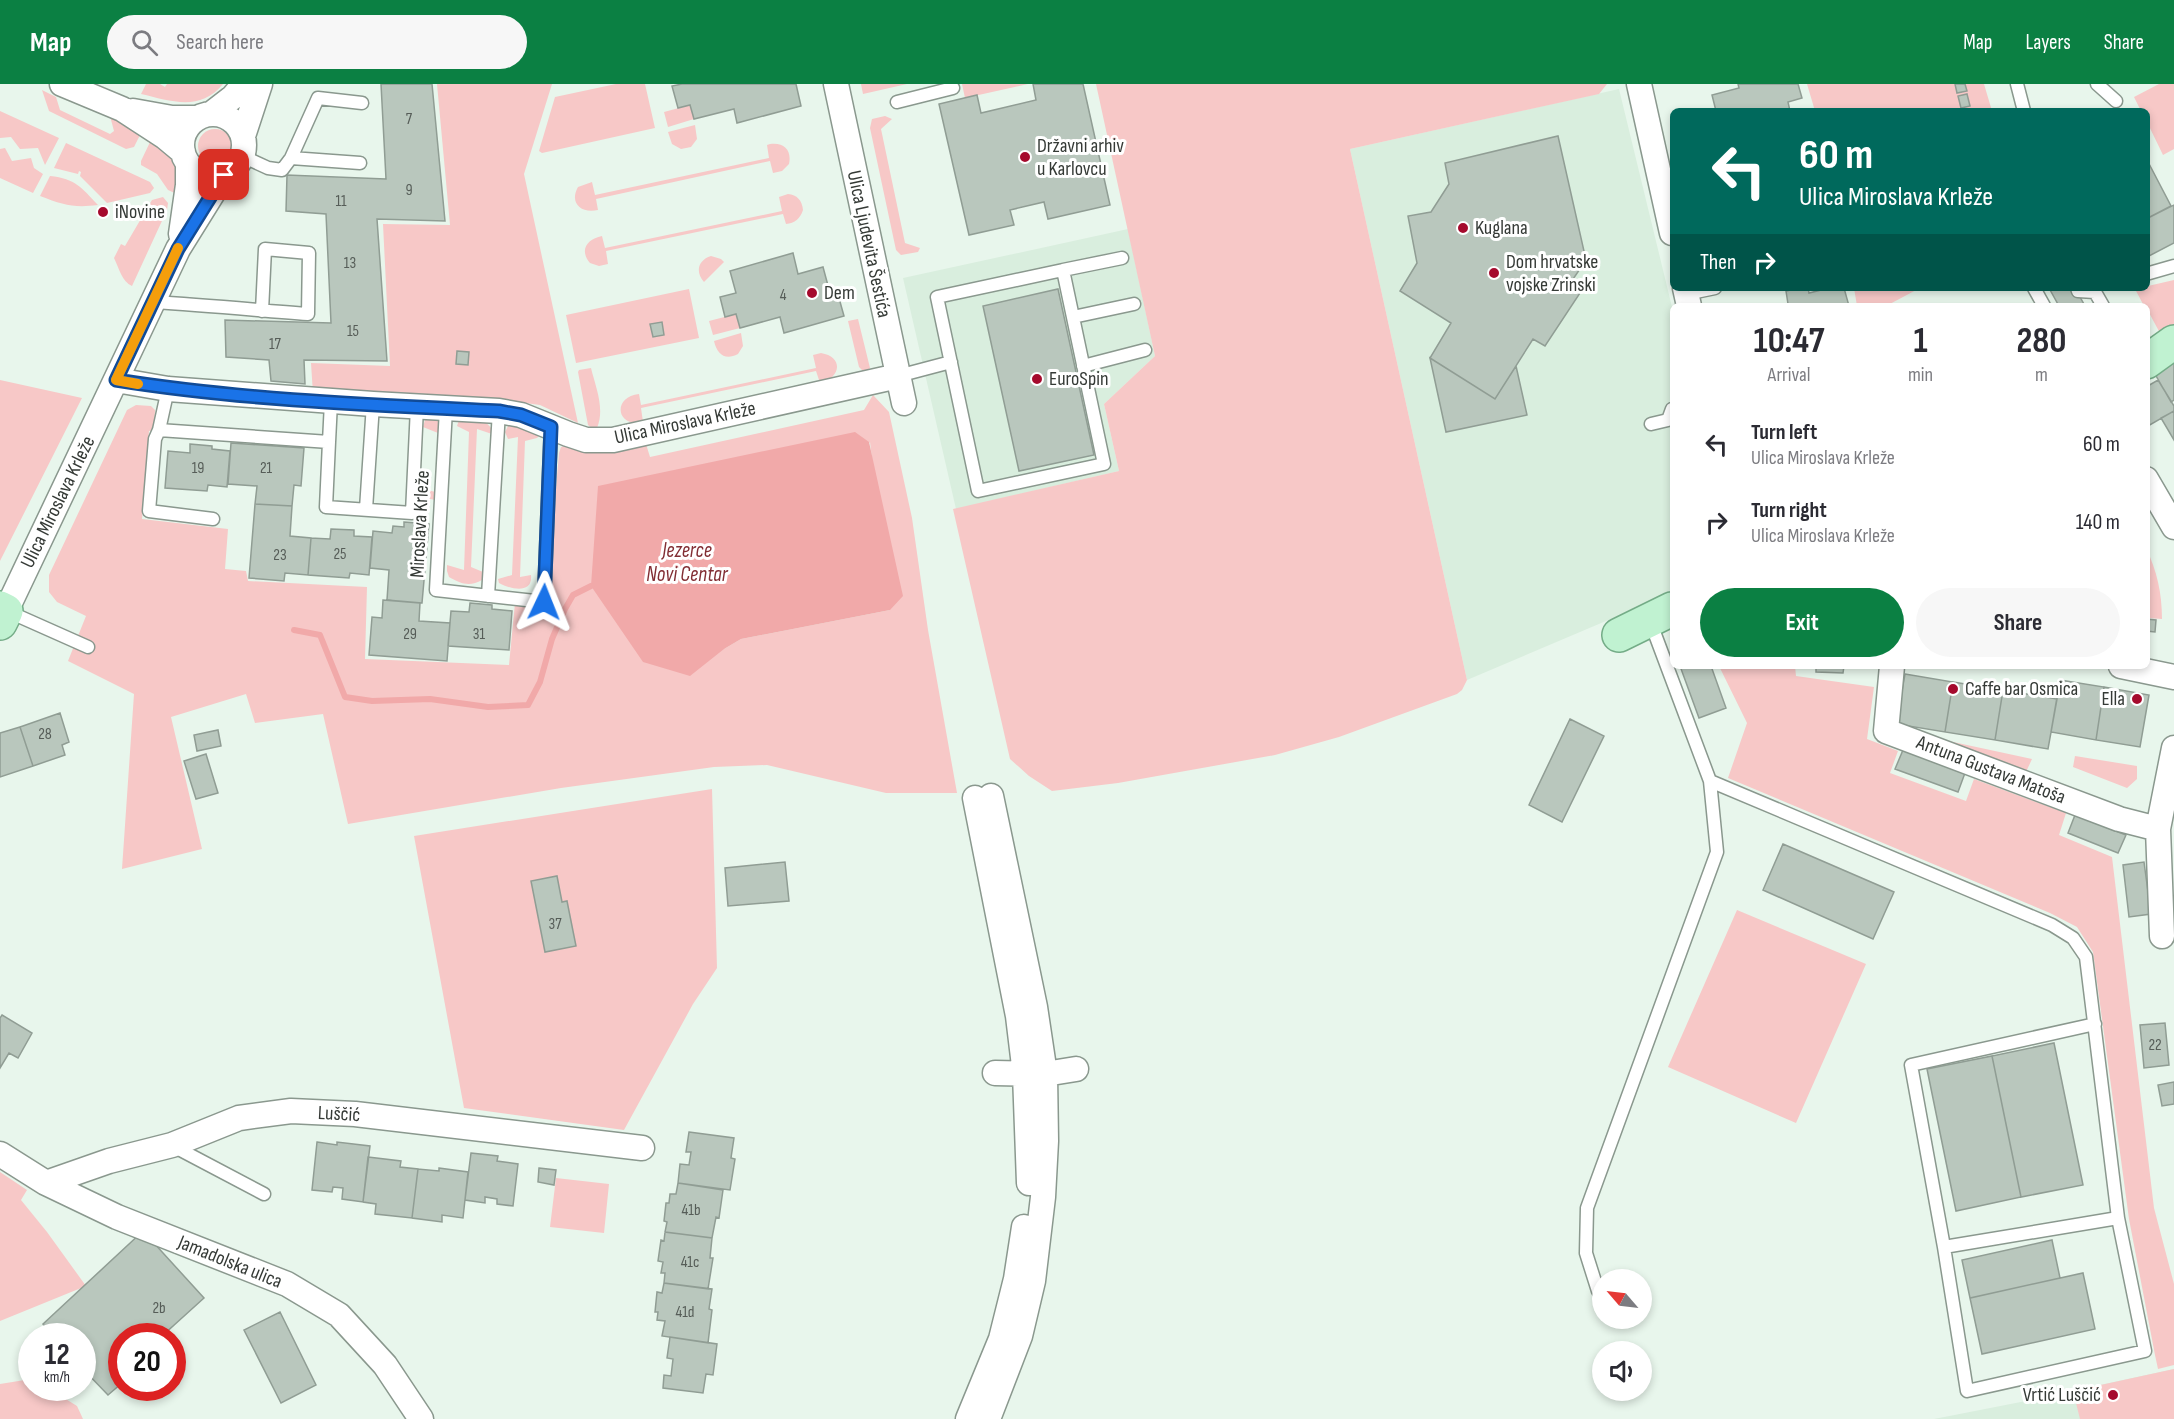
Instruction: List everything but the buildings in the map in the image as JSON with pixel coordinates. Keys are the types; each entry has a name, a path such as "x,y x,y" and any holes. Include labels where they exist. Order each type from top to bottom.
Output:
{"main road":[{"path":"2150,359 2174,342"},
{"path":"1619,635 1661,615"}],"street":[{"path":"62,84 122,109 165,137 204,175 214,176 224,175 238,164 260,84"},
{"path":"185,158 184,133 190,124 233,97 244,84"},
{"name":"Ulica Ljudevita Šestića","path":"836,84 904,403"},
{"path":"1639,84 1670,224"},
{"path":"122,109 172,118 221,115 231,119 238,126 243,146"},
{"name":"Ulica Miroslava Krleže","path":"178,249 188,193 185,158"},
{"name":"Ulica Miroslava Krleže","path":"2,614 178,249 224,175"},
{"name":"Ulica Miroslava Krleže","path":"116,380 168,389 331,402 499,411 521,415 586,440 614,440 898,376"},
{"path":"2150,486 2174,527"},
{"name":"Antuna Gustava Matoša","path":"1892,669 1886,731 2119,819 2158,829"},
{"path":"2135,669 2174,677"},
{"path":"2162,936 2158,829 2174,748"},
{"path":"983,797 1018,1016 1035,1074 1046,1141 1043,1197 1033,1281 1020,1336 988,1419"},
{"path":"995,1073 1035,1074 1076,1069"},
{"path":"968,1419 1001,1340 1016,1279 1029,1197 1029,1143 1035,1074"},
{"name":"Luščić","path":"46,1183 108,1161 172,1145 239,1118 291,1111 355,1114 642,1148"},
{"name":"Jamadolska ulica","path":"0,1154 46,1183 117,1217 287,1284 339,1315 385,1365 421,1419"}],"lane":[{"path":"2017,84 2023,108"},
{"path":"2097,84 2116,101"},
{"path":"897,102 953,88"},
{"path":"243,146 275,170 282,170 291,158 318,98 362,103"},
{"path":"291,158 360,163"},
{"path":"153,302 262,311 308,314 309,253 265,249 262,311"},
{"path":"1063,270 1104,464 978,491 937,297 1063,270 1122,258"},
{"path":"2150,273 2174,266"},
{"path":"1687,296 1704,291"},
{"path":"2078,291 2095,292 2101,303"},
{"path":"1073,317 1134,304"},
{"path":"1083,366 1145,350"},
{"path":"898,376 951,362"},
{"path":"168,389 155,439 148,511 213,519"},
{"name":"Miroslava Krleže","path":"331,402 326,507 412,513 417,407"},
{"path":"366,510 373,404"},
{"name":"Miroslava Krleže","path":"446,409 436,590 544,602 551,427"},
{"path":"488,596 499,411"},
{"path":"1651,424 1668,420 1670,414"},
{"path":"159,430 330,442"},
{"path":"2,614 88,647"},
{"path":"1661,615 1670,645"},
{"path":"1592,1272 1586,1253 1587,1208 1717,852 1710,781 1677,669"},
{"path":"1710,781 2052,925 2073,939 2086,957 2095,1024 2118,1218 2145,1351 1967,1391 1911,1065 2095,1024"},
{"path":"172,1145 264,1194"},
{"path":"1944,1247 2118,1218"}],"shaded area":[{"path":"146,84 160,84 165,87 167,84 223,84 205,98 185,102 141,94"},
{"path":"437,84 552,84 524,174 578,423 540,405 511,401 313,394 311,363 390,366 383,224 450,225"},
{"path":"616,84 645,84 655,128 542,153 539,151 555,97"},
{"path":"861,84 907,84 863,94"},
{"path":"962,84 1028,84 965,98"},
{"path":"1096,84 1607,84 1599,94 1350,149 1467,680 1457,694 1339,737 1275,755 1118,783 1052,791 1029,776 1010,759 953,509 1119,471 1104,404 1155,356"},
{"path":"1807,84 1984,84 1991,108 1814,108"},
{"path":"2159,84 2174,84 2174,149 2163,155 2150,128 2150,108 2140,108 2134,97"},
{"path":"1619,89 1671,303 1670,594 1467,680 1350,149"},
{"path":"42,90 56,97 60,110 110,134 114,131 110,116 141,133 134,147 126,149 49,111"},
{"path":"690,105 694,119 668,127 664,112"},
{"path":"0,111 59,138 45,165 38,148 20,149 11,137 0,138"},
{"path":"885,116 892,119 881,129 905,243 920,248 918,252 901,255 896,250 870,128 872,119"},
{"path":"695,125 697,139 691,147 681,149 672,144 668,132"},
{"path":"215,129 227,134 232,146 227,158 215,163 203,158 198,146 203,134"},
{"path":"151,140 176,162 179,174 179,195 168,190 157,174 141,165"},
{"path":"66,143 150,182 154,188 150,193 107,203 80,176 81,172 79,171 78,174 54,168"},
{"path":"779,144 788,151 789,164 782,171 773,173 770,161 596,199 598,210 582,209 576,202 578,187 592,182 595,195 769,158 767,145"},
{"path":"5,148 12,161 31,158 34,168 43,174 33,193 0,178 0,149"},
{"path":"50,176 66,179 77,185 98,205 69,205 40,196"},
{"path":"788,194 802,203 803,210 799,218 792,223 786,224 783,214 606,251 608,264 599,266 590,263 585,254 586,246 597,237 602,236 605,248 782,211 779,197"},
{"path":"163,197 168,203 167,210 132,286 123,278 114,258 121,244 125,246 152,200"},
{"path":"1128,229 1155,356 1104,404 1119,471 956,509 903,278"},
{"path":"711,256 724,262 704,282 699,274 699,267 703,260"},
{"path":"2174,280 2174,326 2161,335 2150,315 2150,303 2142,303 2136,291 2150,291 2150,286"},
{"path":"689,289 699,338 576,363 566,315"},
{"path":"1854,291 1914,291 1892,303 1856,303"},
{"path":"736,314 740,328 713,335 709,321"},
{"path":"858,319 870,368 864,372 859,367 848,321"},
{"path":"741,333 743,346 738,354 729,357 719,353 714,341"},
{"path":"821,353 834,359 837,368 832,377 820,383 816,371 641,408 643,422 627,421 621,411 624,400 639,394 641,405 816,368 813,355"},
{"path":"591,368 600,406 597,428 593,429 588,425 578,372"},
{"path":"0,380 82,398 0,561"},
{"path":"873,395 889,412 912,518 928,630 957,793 886,793 767,765 714,767 561,788 348,824 323,714 255,723 246,694 171,717 202,849 122,869 134,694 68,661 86,616 57,602 49,592 49,575 127,410 136,405 151,406 155,410 154,430 149,431 142,519 228,529 225,569 246,571 248,581 367,587 365,659 509,665 515,603 529,603 529,610 546,610 561,447 567,445 597,452 646,444 650,457 864,410","holes":["870,442 890,610 741,639 724,649"]},
{"path":"428,418 441,423 435,500 423,495 425,489 435,492 438,433 423,427"},
{"path":"459,420 481,421 492,429 492,434 477,429 471,567 483,572 482,580 469,584 449,577 447,571 447,565 464,570 469,432 457,426"},
{"path":"514,424 541,434 537,438 525,441 520,577 531,575 531,581 528,586 520,589 499,583 498,579 512,575 518,437 508,439 505,432 508,426"},
{"path":"2150,558 2158,582 2162,619 2150,618"},
{"path":"1720,669 1795,669 1796,676 1874,687 1867,739 1898,751 1890,773 1966,801 1974,779 2066,813 2059,835 2112,857 2154,1208 2174,1284 2174,1365 2158,1369 2129,1219 2093,952 2077,927 2050,913 1728,778 1747,723"},
{"path":"1916,734 2032,759 2026,772"},
{"path":"2075,756 2137,766 2137,779 2127,788 2073,767"},
{"path":"712,789 717,968 693,1004 624,1130 464,1108 414,836"},
{"path":"1737,910 1866,964 1796,1123 1668,1067"},
{"path":"0,1172 27,1190 21,1200 86,1286 0,1321"},
{"path":"556,1178 609,1184 604,1233 550,1227"},
{"name":"Vrtić Luščić","path":"2174,1369 2174,1419 1934,1419 2031,1400"},
{"name":"Vrtić Luščić","path":"2174,1369 2174,1419 2080,1419 2073,1391"},
{"path":"18,1381 18,1401 69,1401 77,1406 83,1419 0,1419 0,1384"}],"water":[{"name":"Jezerce Novi Centar","path":"855,432 869,442 903,596 890,610 741,639 724,649 690,676 643,662 591,586 598,486"}],"waterway":[{"path":"294,630 320,635 345,697 372,701 430,699 488,707 528,705 540,682 552,639 565,609 573,595 591,586"}],"slow traffic":[{"path":"138,384 116,380 178,248"}],"place":[{"name":"Državni arhiv u Karlovcu","path":"1025,157"},
{"name":"iNovine","path":"103,212"},
{"name":"Kuglana","path":"1463,228"},
{"name":"Dom hrvatske vojske Zrinski","path":"1494,273"},
{"name":"Dem","path":"812,293"},
{"name":"EuroSpin","path":"1037,379"},
{"name":"Caffe bar Osmica","path":"1953,689"},
{"name":"Ella","path":"2137,699"},
{"name":"Vrtić Luščić","path":"2113,1395"}],"route":[{"path":"224,175 213,189 178,249 116,380 168,389 331,402 499,411 521,415 551,427 544,602"}]}
